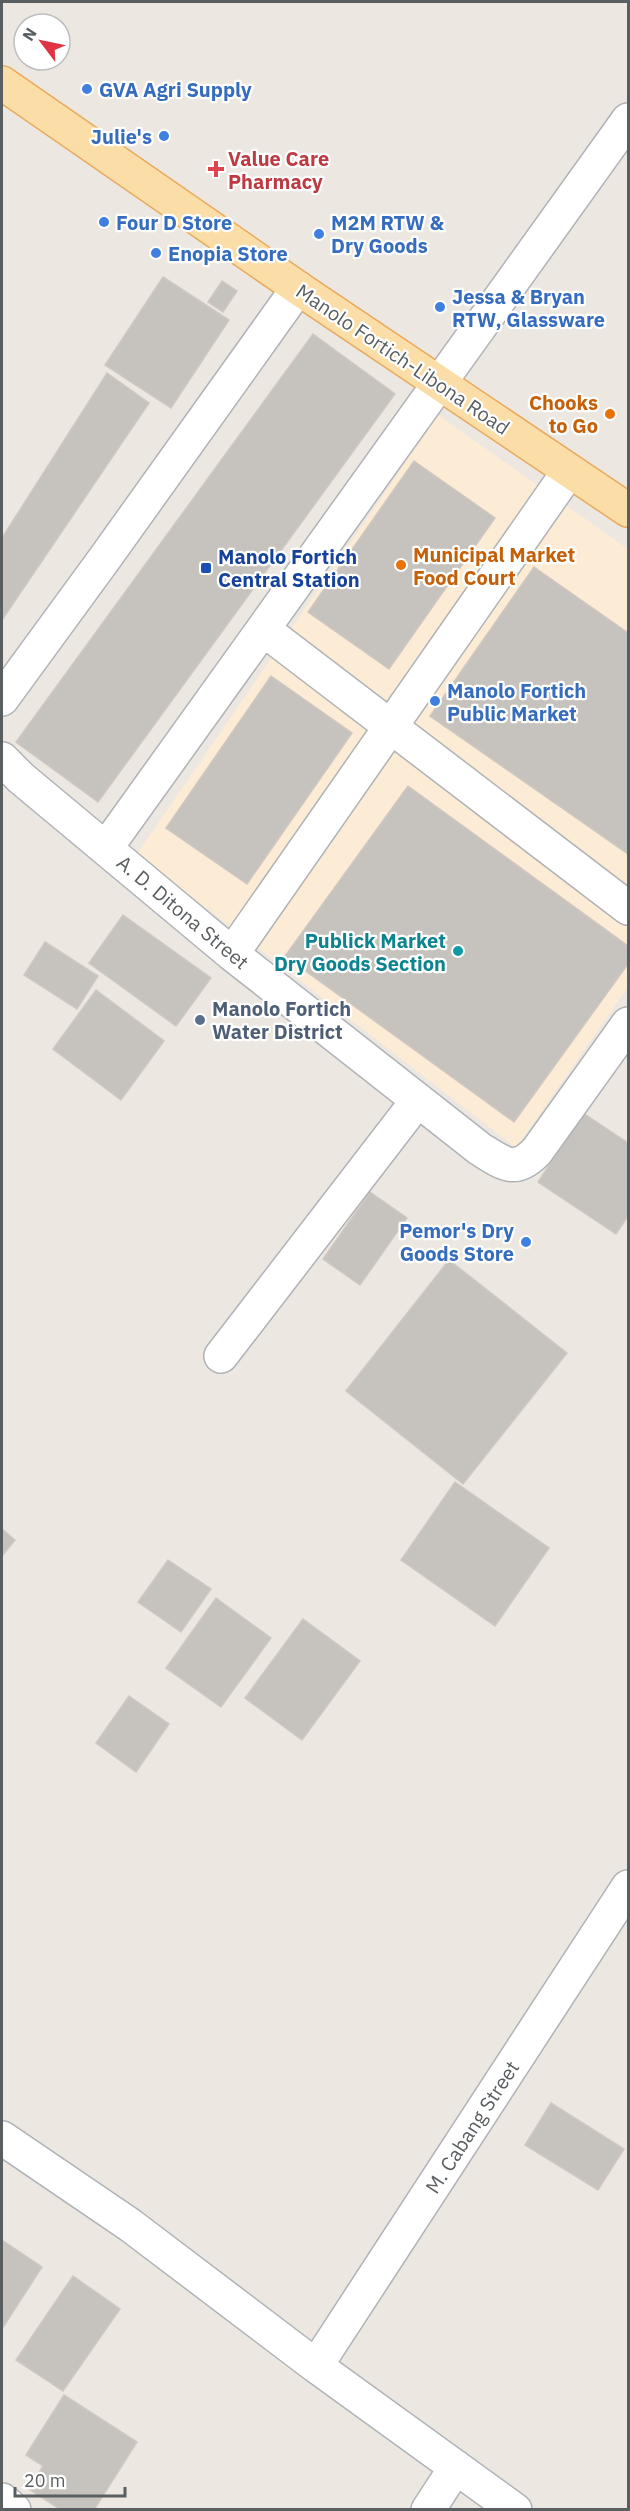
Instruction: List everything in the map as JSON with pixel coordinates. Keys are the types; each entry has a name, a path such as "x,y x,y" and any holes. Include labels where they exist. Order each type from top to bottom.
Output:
{"main road":[{"name":"Manolo Fortich-Libona Road","path":"2,83 298,288 628,510"}],"street":[{"path":"106,848 628,120"},
{"path":"2,699 298,288"},
{"path":"232,954 569,471"},
{"path":"263,629 628,908"},
{"name":"A. D. Ditona Street","path":"2,759 21,778 232,954 480,1149 500,1162 513,1165 525,1163 537,1151 628,1024"},
{"path":"221,1356 418,1100"},
{"name":"M. Cabang Street","path":"316,2366 628,1887"},
{"path":"2,2138 130,2225 316,2366 515,2510"},
{"path":"428,2510 456,2467"},
{"path":"2,2500 14,2510"}],"shaded area":[{"name":"Manolo Fortich Public Market","path":"438,415 628,549 628,987 516,1148 137,854"}],"building":[{"path":"163,277 229,320 171,408 105,365"},
{"path":"222,281 237,291 223,312 208,302"},
{"name":"Manolo Fortich Central Station","path":"313,334 395,394 98,802 16,742"},
{"path":"107,373 149,403 2,620 2,538"},
{"name":"Municipal Market Food Court","path":"414,461 495,518 389,669 308,612"},
{"path":"534,567 628,633 628,854 430,716"},
{"path":"271,676 352,733 247,884 166,828"},
{"name":"Publick Market Dry Goods Section","path":"408,786 628,946 628,964 514,1122 285,956"},
{"path":"123,915 211,978 176,1026 89,963"},
{"path":"45,942 98,976 77,1009 24,975"},
{"path":"96,990 164,1041 121,1100 53,1049"},
{"path":"583,1113 628,1143 628,1216 616,1234 538,1182"},
{"path":"370,1192 407,1218 360,1285 323,1259"},
{"path":"449,1260 567,1353 463,1484 346,1391"},
{"path":"455,1482 549,1548 495,1626 401,1560"},
{"path":"2,1529 15,1540 2,1556"},
{"path":"168,1560 211,1589 181,1632 138,1602"},
{"path":"216,1598 271,1638 221,1707 166,1668"},
{"path":"303,1619 360,1661 302,1740 245,1698"},
{"path":"129,1696 169,1724 136,1772 96,1743"},
{"path":"551,2103 624,2149 598,2190 525,2145"},
{"path":"2,2240 42,2267 2,2329"},
{"path":"73,2276 120,2309 63,2391 16,2360"},
{"path":"64,2395 137,2442 94,2510 61,2510 29,2489 43,2466 26,2455"}],"place":[{"name":"GVA Agri Supply","path":"87,89"},
{"name":"Julie's","path":"164,136"},
{"name":"Value Care Pharmacy","path":"216,169"},
{"name":"Four D Store","path":"104,222"},
{"name":"M2M RTW & Dry Goods","path":"319,234"},
{"name":"Enopia Store","path":"156,253"},
{"name":"Jessa & Bryan RTW, Glassware","path":"440,307"},
{"name":"Chooks to Go","path":"610,414"},
{"name":"Municipal Market Food Court","path":"401,565"},
{"name":"Manolo Fortich Central Station","path":"206,568"},
{"name":"Manolo Fortich Public Market","path":"435,701"},
{"name":"Publick Market Dry Goods Section","path":"458,951"},
{"name":"Manolo Fortich Water District","path":"200,1020"},
{"name":"Pemor's Dry Goods Store","path":"526,1242"}]}
